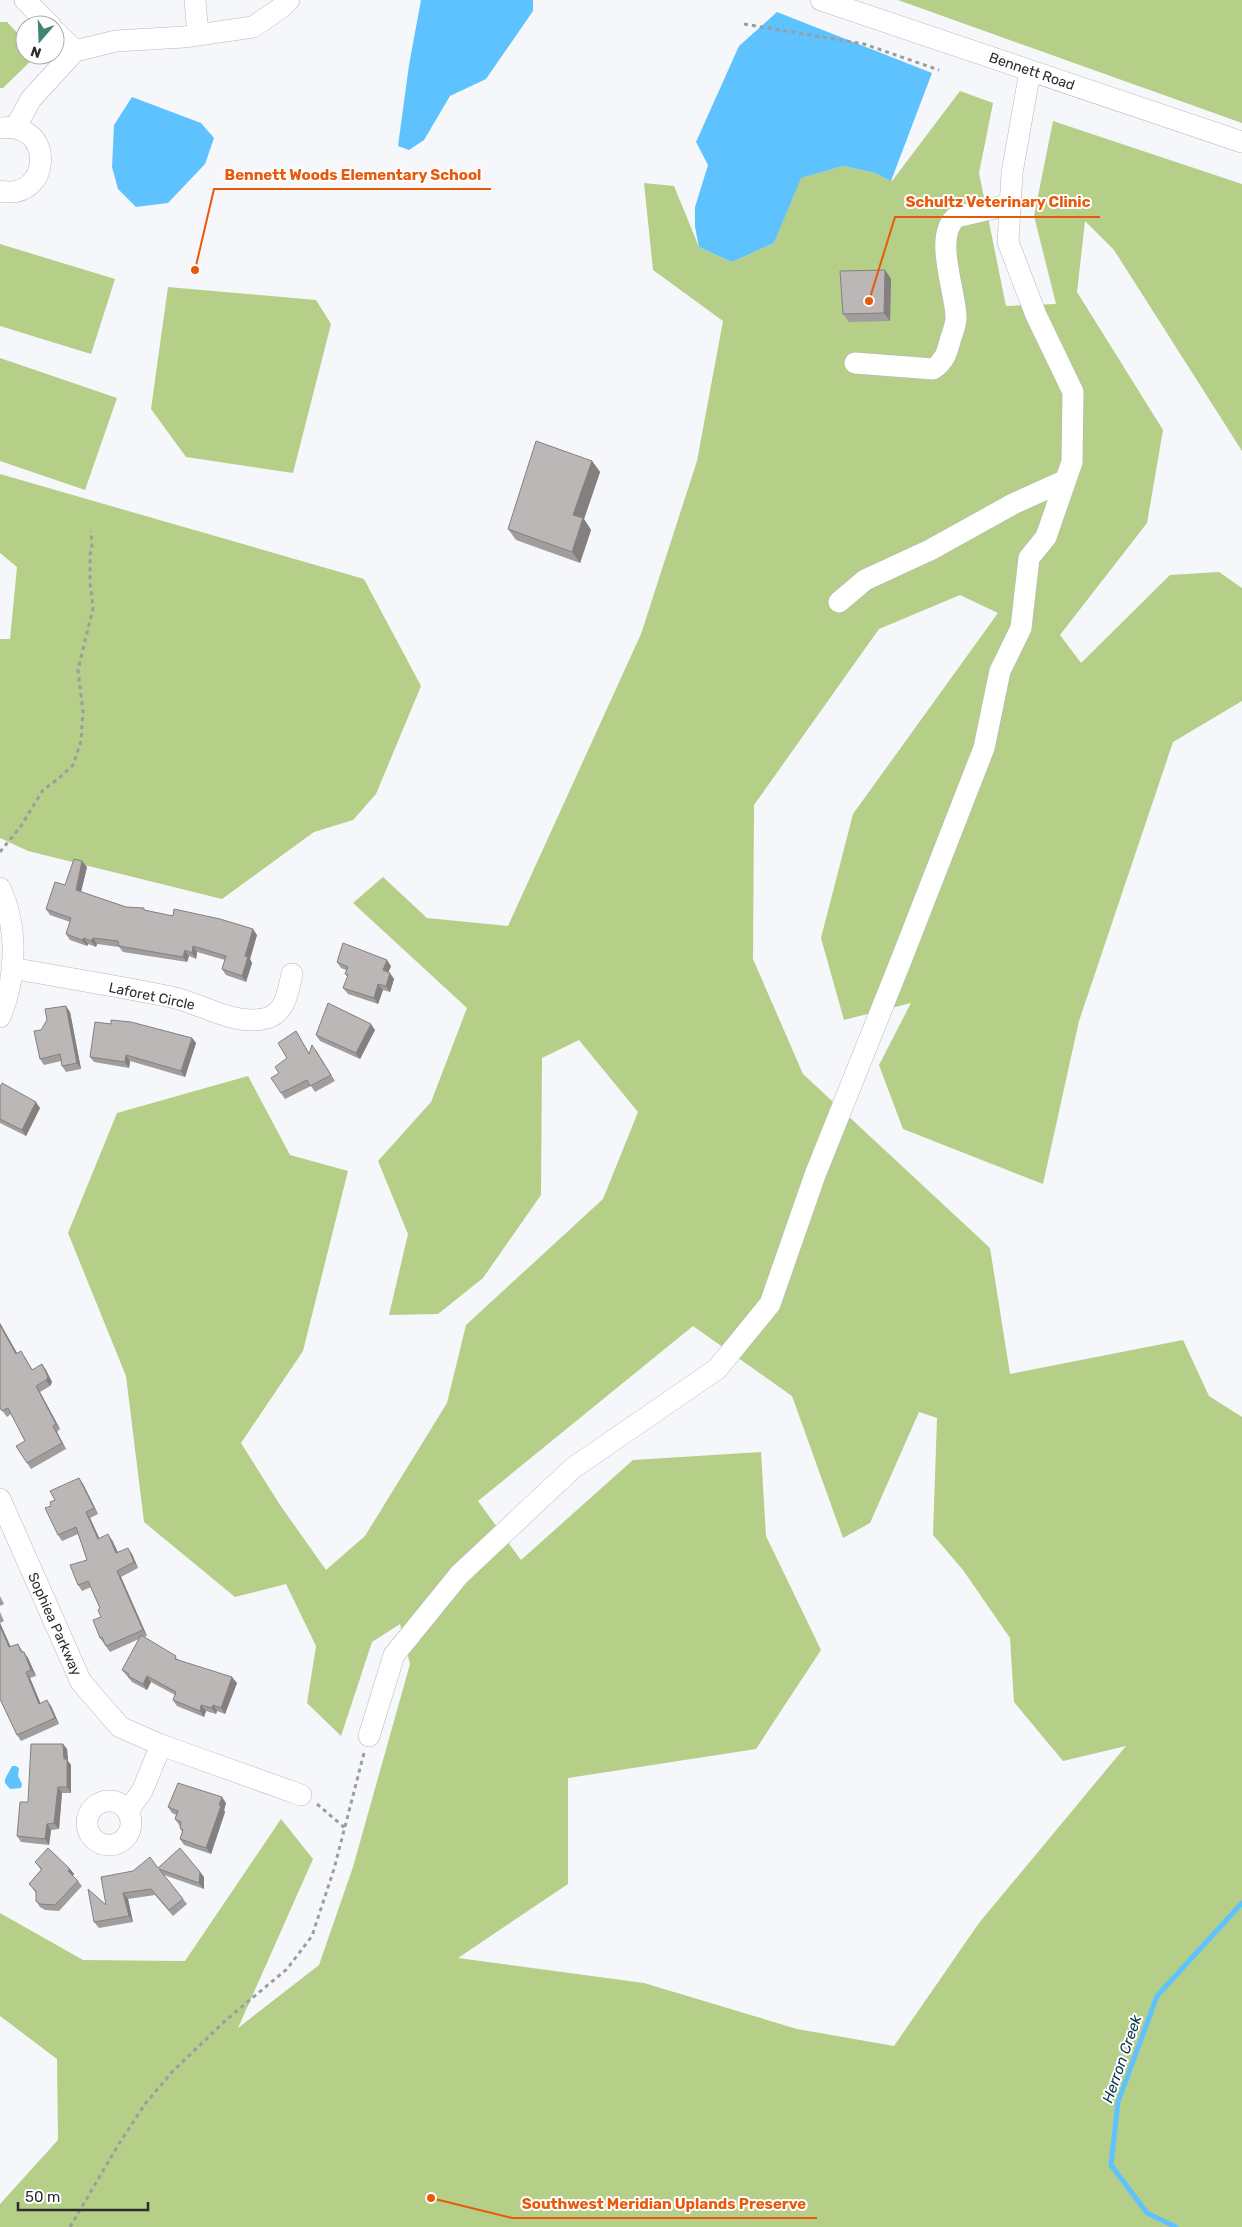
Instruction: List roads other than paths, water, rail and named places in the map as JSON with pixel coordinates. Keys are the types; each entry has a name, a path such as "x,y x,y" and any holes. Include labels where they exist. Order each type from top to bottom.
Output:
{"street":[{"path":"25,0 40,15"},
{"path":"195,0 198,35"},
{"path":"0,191 10,193 28,186 37,175 41,166 39,148 34,138 26,132 8,128 31,98 74,50 116,42 198,35 253,27 282,8 289,0"},
{"name":"Bennett Road","path":"821,0 1242,142"},
{"path":"65,41 74,50"},
{"path":"369,1736 394,1655 459,1575 573,1468 717,1369 770,1304 815,1175 984,748 1000,671 1021,628 1029,558 1046,537 1072,462 1073,392 1036,315 1008,242 1012,204 1012,173 1030,71"},
{"path":"855,363 933,369 941,364 946,354 956,320 955,301 946,251 947,231 950,222 956,217 1012,204"},
{"path":"839,602 865,580 930,550 1013,504 1066,480"},
{"path":"0,888 13,928 12,968 5,1006 0,1017"},
{"name":"Laforet Circle","path":"12,968 170,997 226,1015 252,1020 268,1018 279,1011 286,1000 292,974"},
{"name":"Sophiea Parkway","path":"0,1499 80,1682 120,1727 301,1795"},
{"path":"128,1811 142,1791 161,1744"}],"water":[{"path":"421,0 533,0 533,11 486,79 450,96 424,140 409,150 398,146 409,65"},
{"path":"777,12 932,73 891,181 875,173 843,166 801,178 774,243 732,262 699,247 695,227 695,207 708,165 696,142 739,46"},
{"path":"132,97 201,123 214,138 205,164 168,203 136,207 118,189 112,167 114,125"},
{"path":"12,1766 19,1768 18,1776 22,1784 21,1788 10,1789 5,1783 5,1779"}],"waterway":[{"name":"Herron Creek","path":"1176,2227 1147,2213 1111,2165 1118,2102 1157,1996 1242,1903"}],"place":[{"name":"Bennett Woods Elementary School","path":"195,270"},
{"name":"Schultz Veterinary Clinic","path":"869,301"},
{"name":"Southwest Meridian Uplands Preserve","path":"431,2198"}]}
